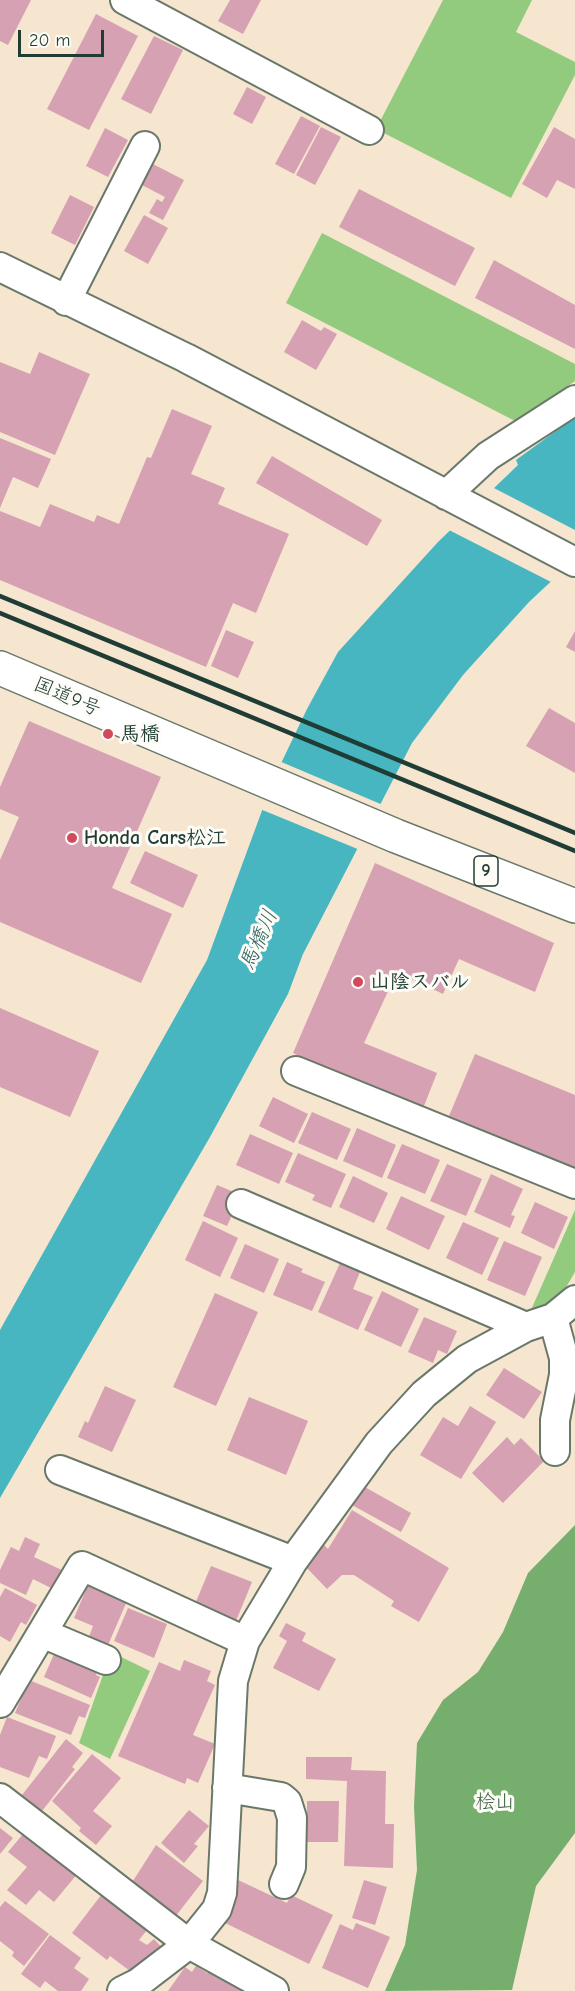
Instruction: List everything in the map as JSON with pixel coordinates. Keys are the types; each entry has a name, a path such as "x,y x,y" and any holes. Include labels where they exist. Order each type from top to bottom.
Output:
{"highway":[{"name":"国道9号","path":"0,669 396,836 575,906"}],"street":[{"path":"125,0 369,130"},
{"path":"66,302 146,146"},
{"path":"0,267 66,302 186,358 575,562"},
{"path":"455,499 488,456 575,400"},
{"path":"296,1071 575,1184"},
{"path":"241,1204 526,1327"},
{"path":"132,1988 189,1944 213,1917 222,1893 233,1681 245,1641 292,1561 378,1443 424,1394 467,1359 564,1309 564,1375 555,1420 555,1451"},
{"path":"60,1470 292,1561"},
{"path":"0,1703 82,1566 245,1641"},
{"path":"42,1633 106,1660"},
{"path":"227,1788 281,1797 287,1802 292,1818 291,1867 284,1884"},
{"path":"0,1798 189,1944 274,1991"}],"green space":[{"path":"443,0 532,0 516,32 575,62 575,75 511,198 376,129"},
{"path":"322,233 575,364 575,381 517,422 286,303"},
{"path":"575,1210 575,1272 558,1301 539,1311 531,1310"},
{"name":"桧山","path":"575,1525 575,1833 536,1886 512,1990 385,1991 405,1945 417,1870 414,1806 417,1743 443,1700 478,1672 503,1632 528,1573"},
{"path":"111,1652 150,1671 110,1759 79,1743"}],"water":[{"name":"馬橋川","path":"575,417 575,559 529,602 463,675 412,743 303,954 288,994 210,1137 0,1498 0,1330 207,960 274,778 307,709 338,652 438,542 518,465 516,460"}],"pier":[{"path":"492,487 575,530 575,563 553,583 447,529"},
{"path":"279,761 383,805 360,850 260,809"}],"building":[{"path":"0,0 31,0 8,45 0,41"},
{"path":"230,0 261,0 243,34 218,21"},
{"path":"96,14 138,36 89,130 47,109"},
{"path":"154,36 183,50 151,114 121,99"},
{"path":"247,87 266,97 252,124 233,114"},
{"path":"301,116 320,126 294,174 275,164"},
{"path":"321,127 341,137 315,185 296,175"},
{"path":"554,127 575,139 575,189 557,180 547,198 522,184"},
{"path":"105,128 128,140 108,177 86,166"},
{"path":"149,162 184,180 163,220 149,213 157,199 162,202 165,197 138,183"},
{"path":"359,189 475,248 455,286 339,227"},
{"path":"70,195 94,207 75,245 51,233"},
{"path":"144,215 168,228 148,264 124,251"},
{"path":"494,260 575,305 575,349 475,298"},
{"path":"302,320 321,331 324,327 337,334 316,370 284,352"},
{"path":"39,352 90,374 55,455 0,432 0,362 30,374"},
{"path":"172,409 212,426 191,474 225,488 218,504 289,534 256,613 233,603 206,667 0,580 0,511 40,527 50,504 94,522 97,515 119,524 147,457 151,458"},
{"path":"0,438 51,459 38,488 13,477 0,508"},
{"path":"272,456 382,520 367,546 256,483"},
{"path":"226,630 254,642 238,678 211,666"},
{"path":"575,631 575,652 566,647"},
{"path":"549,708 575,723 575,773 526,746"},
{"name":"Honda Cars松江","path":"29,721 161,777 112,888 172,914 141,983 0,922 0,860 19,817 0,809 0,787"},
{"path":"145,851 198,875 183,908 130,883"},
{"name":"山陰スバル","path":"375,863 554,943 535,992 459,959 443,994 397,972 364,1043 437,1073 422,1111 293,1053"},
{"path":"0,1008 99,1051 70,1117 0,1087"},
{"path":"475,1054 575,1095 575,1169 449,1116"},
{"path":"273,1097 308,1114 294,1143 259,1126"},
{"path":"312,1112 351,1129 337,1160 298,1143"},
{"path":"357,1128 396,1145 382,1178 343,1161"},
{"path":"250,1134 293,1153 279,1184 236,1165"},
{"path":"402,1144 440,1160 425,1194 387,1178"},
{"path":"298,1153 346,1174 331,1208 312,1200 315,1195 285,1182"},
{"path":"447,1164 482,1179 466,1216 430,1201"},
{"path":"491,1174 523,1189 511,1215 515,1216 510,1228 474,1212"},
{"path":"353,1176 388,1193 374,1223 339,1207"},
{"path":"217,1185 241,1195 227,1226 203,1216"},
{"path":"401,1196 445,1216 429,1250 386,1229"},
{"path":"535,1202 568,1217 554,1249 521,1233"},
{"path":"203,1221 238,1238 220,1277 185,1260"},
{"path":"463,1222 499,1238 482,1275 446,1258"},
{"path":"504,1241 542,1257 525,1296 487,1280"},
{"path":"245,1244 279,1259 264,1293 230,1278"},
{"path":"287,1262 303,1269 301,1272 325,1282 312,1311 273,1295"},
{"path":"340,1263 360,1272 353,1289 373,1297 358,1330 318,1312"},
{"path":"382,1291 419,1309 401,1347 364,1330"},
{"path":"215,1293 258,1312 216,1406 173,1387"},
{"path":"424,1317 457,1331 447,1354 438,1350 433,1363 408,1352"},
{"path":"504,1368 542,1392 524,1419 486,1395"},
{"path":"105,1386 136,1400 112,1452 78,1437 85,1421 88,1423"},
{"path":"249,1397 308,1421 286,1475 227,1450"},
{"path":"470,1406 496,1422 461,1479 420,1455 443,1417 458,1426"},
{"path":"507,1437 514,1445 521,1438 544,1461 503,1503 472,1473"},
{"path":"363,1486 411,1513 401,1532 352,1505"},
{"path":"352,1510 449,1568 419,1622 391,1606 394,1601 354,1575 342,1575 327,1589 305,1566 324,1545 328,1549"},
{"path":"25,1537 40,1544 34,1557 66,1572 57,1591 33,1579 26,1595 0,1583 0,1570 11,1547 19,1551"},
{"path":"211,1566 252,1582 236,1621 195,1604"},
{"path":"88,1585 127,1601 108,1645 89,1637 93,1626 74,1618"},
{"path":"5,1588 37,1605 26,1625 21,1622 10,1642 0,1636 0,1597"},
{"path":"128,1608 167,1624 154,1658 114,1641"},
{"path":"286,1623 306,1633 302,1641 336,1659 319,1691 273,1668 287,1641 279,1636"},
{"path":"58,1645 101,1663 96,1675 100,1677 91,1698 44,1677"},
{"path":"184,1660 211,1671 207,1681 215,1685 193,1735 215,1744 198,1783 187,1778 185,1784 118,1756 159,1662 180,1671"},
{"path":"29,1680 90,1705 85,1718 79,1716 71,1735 15,1713"},
{"path":"7,1717 56,1736 47,1759 39,1756 29,1778 0,1767 0,1735"},
{"path":"66,1739 83,1753 72,1767 75,1769 42,1811 22,1795"},
{"path":"92,1754 121,1778 93,1811 112,1826 96,1845 79,1831 81,1828 52,1801"},
{"path":"306,1757 352,1757 351,1770 386,1771 385,1824 394,1824 393,1868 344,1866 347,1781 306,1779"},
{"path":"307,1801 339,1801 338,1842 307,1842"},
{"path":"189,1810 209,1826 194,1844 198,1846 184,1863 161,1843"},
{"path":"0,1828 13,1838 0,1854"},
{"path":"23,1834 41,1848 44,1845 78,1873 54,1902 39,1890 26,1905 7,1890 27,1867 8,1852"},
{"path":"156,1845 203,1881 175,1917 131,1884"},
{"path":"238,1880 287,1903 291,1895 333,1915 309,1964 219,1920"},
{"path":"364,1880 387,1887 375,1925 352,1918"},
{"path":"102,1894 147,1930 139,1940 147,1945 154,1939 165,1951 140,1975 132,1968 130,1971 110,1956 107,1960 72,1933"},
{"path":"5,1901 49,1934 24,1966 12,1956 14,1952 0,1941 0,1907"},
{"path":"356,1923 390,1937 368,1988 322,1968 340,1924 353,1930"},
{"path":"50,1935 81,1958 74,1968 89,1979 81,1991 58,1991 45,1981 40,1988 21,1974"},
{"path":"196,1966 207,1973 210,1969 241,1991 168,1991 185,1967 192,1972"}],"railway":[{"path":"0,596 575,833"},
{"path":"0,613 575,851"}],"place":[{"name":"馬橋","path":"108,734"},
{"name":"Honda Cars松江","path":"72,838"},
{"name":"山陰スバル","path":"358,982"}]}
